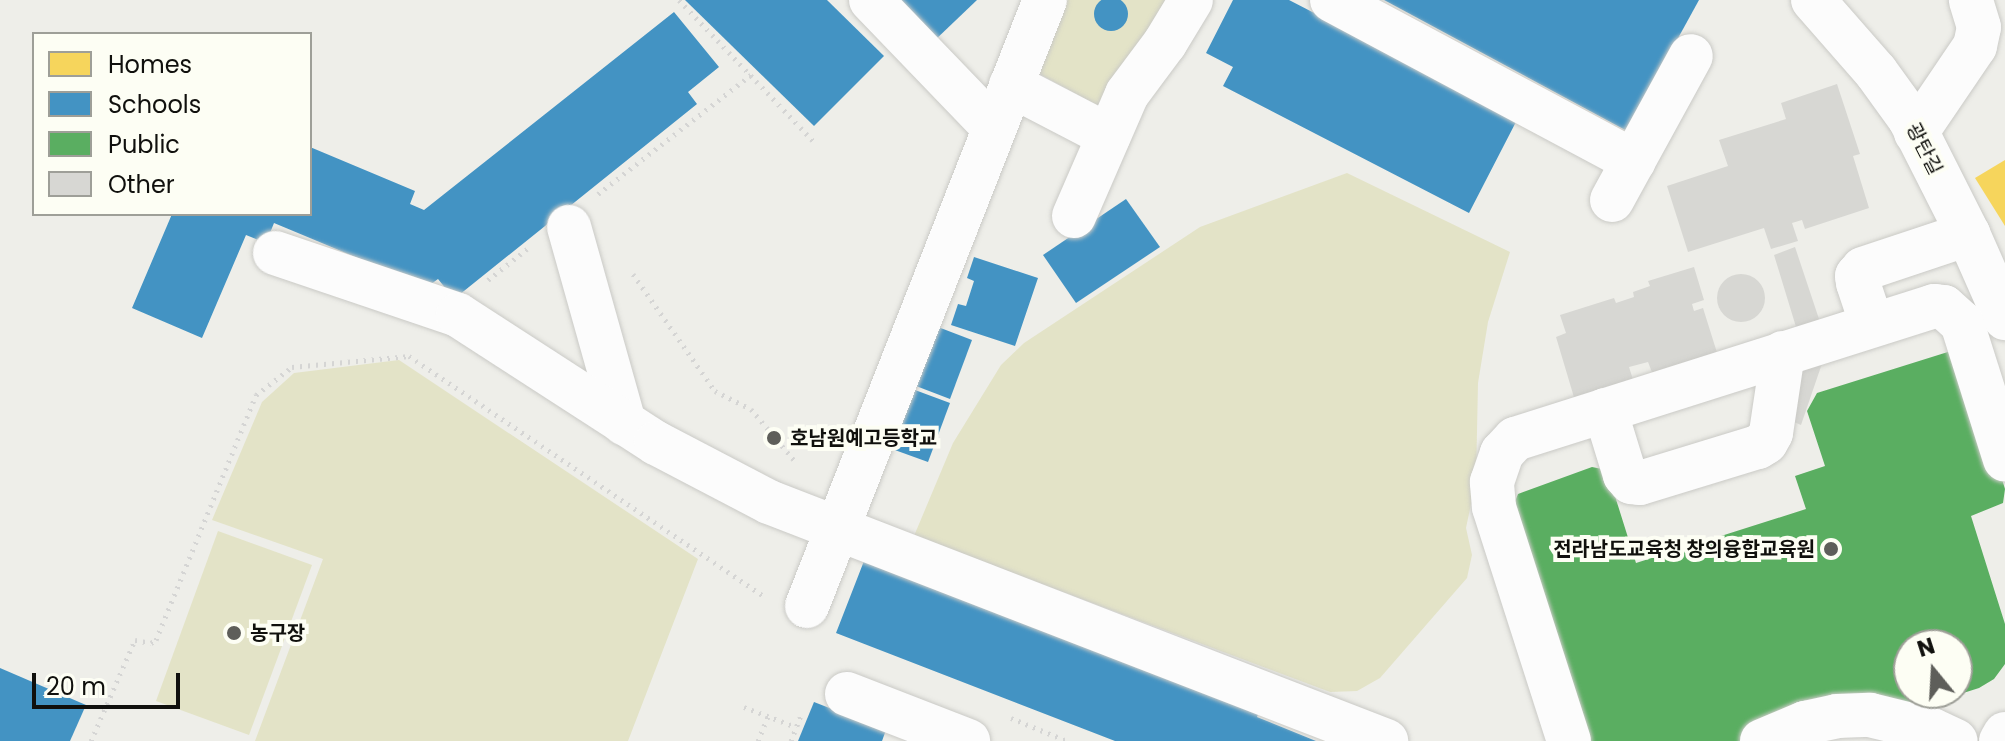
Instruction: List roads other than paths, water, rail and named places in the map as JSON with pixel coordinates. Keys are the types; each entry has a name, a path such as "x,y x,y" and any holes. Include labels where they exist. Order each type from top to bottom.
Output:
{"street":[{"path":"871,0 994,128"},
{"path":"788,603 839,522 1045,0"},
{"path":"1074,216 1132,84 1165,43 1191,0"},
{"path":"1332,0 1634,161"},
{"name":"광탄길","path":"1813,0 1876,72 1916,133 1968,234 2005,318"},
{"path":"1916,133 1985,24"},
{"path":"1612,200 1691,56"},
{"path":"1011,85 1109,136"},
{"path":"567,222 624,423"},
{"path":"1872,325 1858,283 1857,276 1863,269 1968,234"},
{"path":"275,253 458,315 624,423 769,502 839,522 1386,741"},
{"path":"1569,741 1494,507 1492,482 1502,453 1515,439 1922,309 1944,307 1962,323 2005,459"},
{"path":"1605,410 1625,475 1631,482 1640,483 1758,447 1766,442 1771,433 1783,353"},
{"path":"827,698 964,732"},
{"path":"1762,741 1805,723 1837,716 1870,715 1932,730 1956,741"},
{"path":"2001,741 2005,734"}],"place":[{"name":"호남원예고등학교","path":"774,438"},
{"name":"전라남도교육청 창의융합교육원","path":"1831,549"},
{"name":"농구장","path":"234,633"}]}
